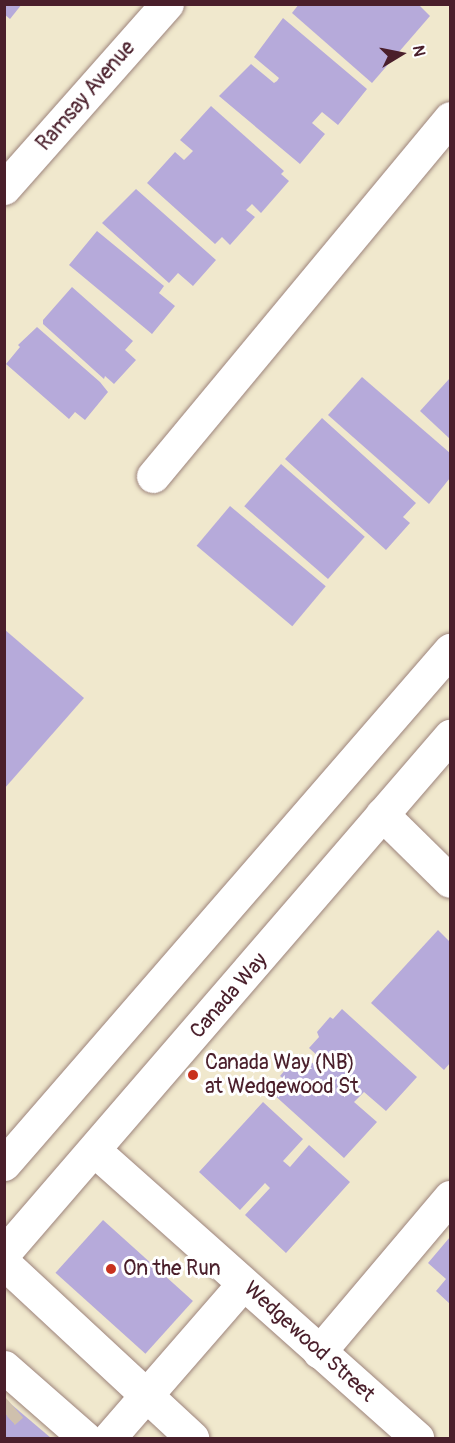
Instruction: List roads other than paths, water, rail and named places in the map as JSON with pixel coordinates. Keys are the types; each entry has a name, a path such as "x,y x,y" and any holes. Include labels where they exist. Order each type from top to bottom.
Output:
{"main road":[{"name":"Ramsay Avenue","path":"4,188 166,4"},
{"path":"153,476 450,118"},
{"path":"4,1164 450,650"},
{"name":"Canada Way","path":"4,1253 302,911 450,736"},
{"path":"382,814 450,881"},
{"name":"Wedgewood Street","path":"94,1150 417,1438"},
{"path":"320,1352 450,1197"},
{"path":"4,1263 148,1394 192,1438"},
{"path":"110,1438 243,1284"},
{"path":"14,1386 85,1438"}],"tunnel":[{"path":"4,1412 12,1405"}],"place":[{"name":"Canada Way (NB) at Wedgewood St","path":"193,1075"},
{"name":"On the Run","path":"111,1269"}]}
